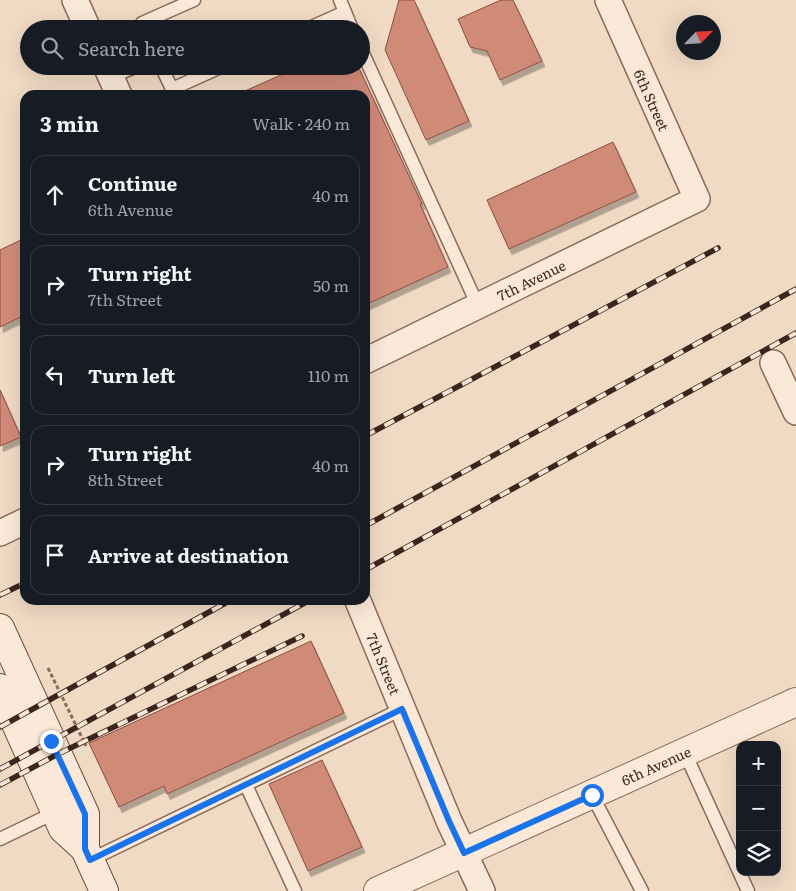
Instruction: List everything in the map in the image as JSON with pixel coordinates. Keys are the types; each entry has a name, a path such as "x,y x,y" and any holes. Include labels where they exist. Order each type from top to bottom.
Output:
{"main road":[{"path":"0,628 85,814 87,854"},
{"path":"0,688 63,829 87,854 104,891"},
{"name":"6th Avenue","path":"378,891 796,702"}],"street":[{"path":"74,0 84,20"},
{"name":"6th Street","path":"608,0 696,199"},
{"name":"7th Avenue","path":"370,359 696,199"},
{"path":"772,363 796,412"},
{"path":"0,533 20,523"},
{"name":"7th Street","path":"360,605 449,821 482,891"}],"lane":[{"path":"149,20 194,0"},
{"path":"321,20 342,6 348,20"},
{"path":"370,69 478,306"},
{"path":"165,75 172,89 203,75"},
{"path":"87,854 246,785 402,709"},
{"path":"685,753 748,891"},
{"path":"246,785 294,891"},
{"path":"592,795 642,891"},
{"path":"0,838 56,812"}],"path":[{"path":"48,668 86,746"}],"building":[{"path":"399,0 414,0 469,121 426,140 385,50"},
{"path":"501,0 513,0 542,61 500,80 487,51 470,47 458,19"},
{"path":"281,75 362,75 369,90 247,90"},
{"path":"370,92 422,204 420,204 448,267 370,303"},
{"path":"613,142 636,192 509,249 487,200"},
{"path":"20,240 20,317 0,327 0,250"},
{"path":"0,390 20,437 0,446"},
{"path":"311,641 344,713 167,794 164,786 119,807 89,743"},
{"path":"322,760 362,847 308,871 269,784"}],"railway":[{"path":"370,433 718,248"},
{"path":"370,523 796,289"},
{"path":"370,567 796,333"},
{"path":"0,595 20,585"},
{"path":"0,727 222,605"},
{"path":"0,769 301,605"},
{"path":"0,785 58,754 302,636"}],"route":[{"path":"51,741 85,814 85,849 90,860 402,709 464,853 592,795"}]}
